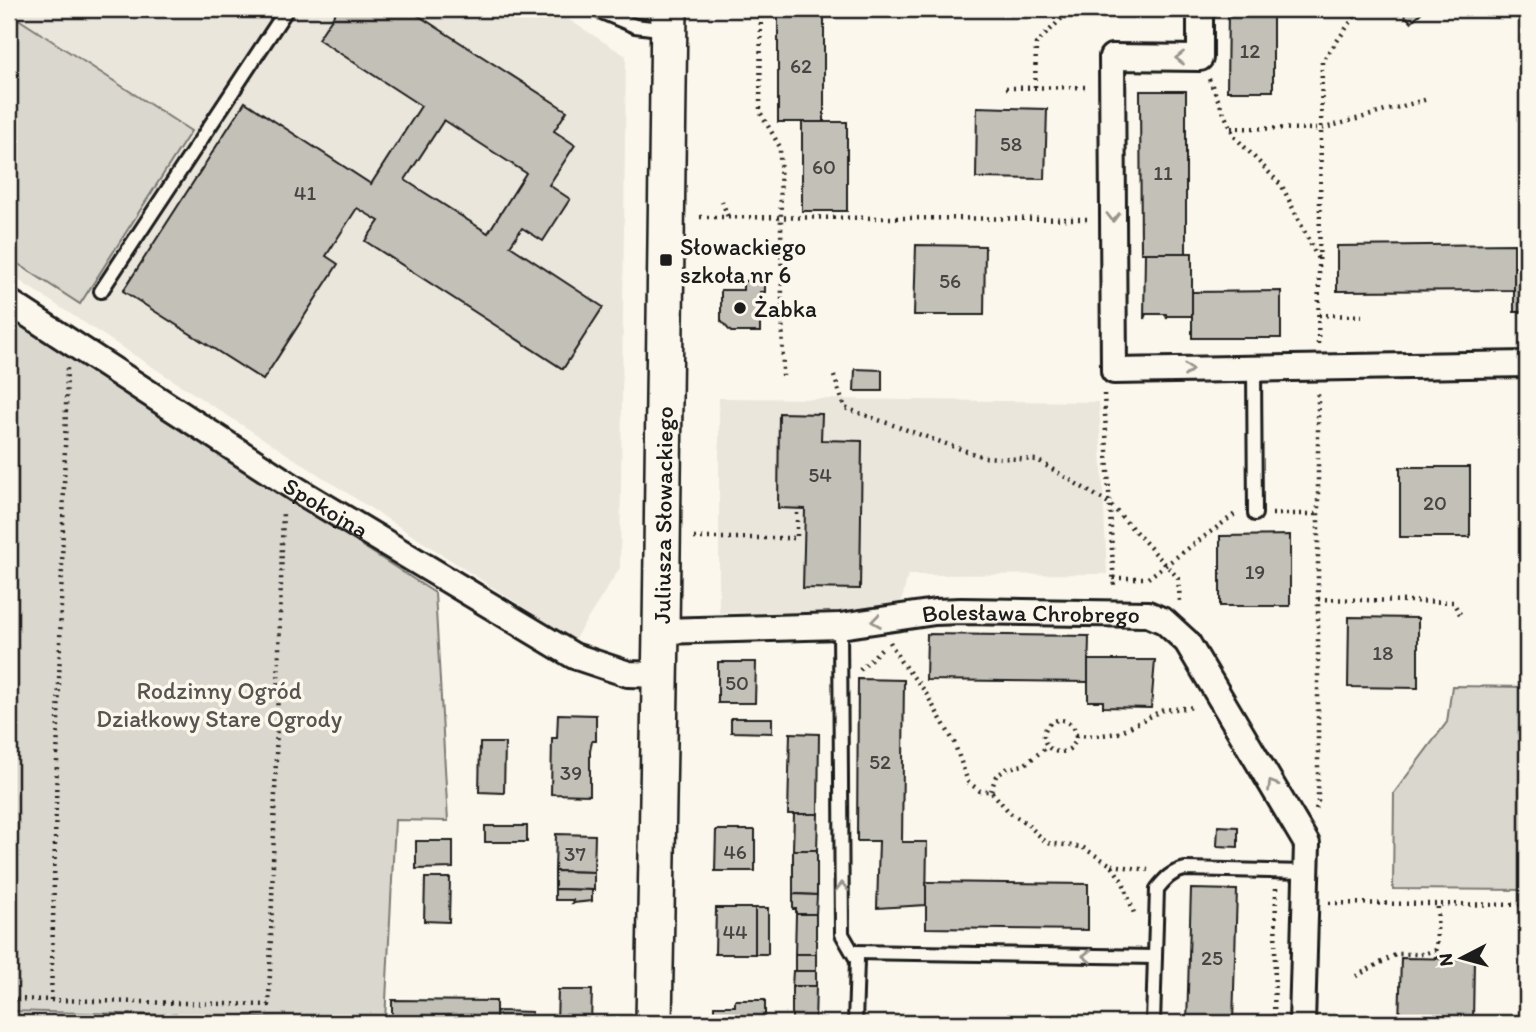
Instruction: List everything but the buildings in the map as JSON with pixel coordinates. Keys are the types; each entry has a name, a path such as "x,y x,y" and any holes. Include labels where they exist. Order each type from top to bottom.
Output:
{"street":[{"path":"1200,9 1200,58 1112,57 1114,371 1527,364"},
{"name":"Juliusza Słowackiego","path":"653,1023 661,631 668,19"},
{"name":"Spokojna","path":"9,302 296,489 574,656 628,674 660,675"},
{"name":"Bolesława Chrobrego","path":"661,631 840,626 888,632 935,612 1149,614 1164,621 1186,642 1307,844"},
{"path":"1302,1023 1307,844"}],"lane":[{"path":"101,291 287,9"},
{"path":"594,9 635,26 668,19"},
{"path":"1254,369 1255,514"},
{"path":"840,626 842,934 857,960 855,1023"},
{"path":"1153,1023 1157,890 1174,871 1306,872"},
{"path":"853,952 1155,957"}],"path":[{"path":"761,9 761,112 780,147 783,376"},
{"path":"1035,87 1036,44 1071,9"},
{"path":"1307,844 1316,807 1322,62 1360,9"},
{"path":"1200,58 1234,135 1282,186 1319,262"},
{"path":"1006,88 1112,87"},
{"path":"1231,128 1321,129 1429,99"},
{"path":"722,201 728,217"},
{"path":"700,217 1113,220"},
{"path":"1319,315 1362,316"},
{"path":"51,1000 66,369"},
{"path":"1114,371 1104,390 1115,614"},
{"path":"834,376 845,408 983,457 1037,460 1110,504 1178,578 1180,602"},
{"path":"694,538 797,538 797,509"},
{"path":"9,999 269,1004 283,510"},
{"path":"1114,578 1148,578 1234,514 1318,514"},
{"path":"1318,599 1453,602 1460,614"},
{"path":"858,672 888,632 901,662 924,690 954,742 968,782 980,791 991,791 1010,813 1026,823 1047,843 1082,847 1111,865 1123,882 1136,921"},
{"path":"1076,734 1095,736 1118,733 1163,710 1199,706"},
{"path":"1057,720 1067,722 1075,729 1076,734 1074,745 1066,752 1056,752 1047,747 1044,736 1052,722 1057,720"},
{"path":"991,791 996,776 1007,768 1024,765 1047,747"},
{"path":"1308,805 1316,807"},
{"path":"1111,865 1150,870 1157,890"},
{"path":"1274,1023 1276,871"},
{"path":"1305,903 1527,905"},
{"path":"1436,958 1438,904"},
{"path":"1356,976 1398,954 1424,954 1436,950"}],"shaded area":[{"path":"9,9 552,9 626,56 620,568 574,640 9,274"},
{"path":"719,398 1099,402 1107,574 908,575 901,603 837,612 719,613"}],"green space":[{"path":"9,13 191,131 80,304 9,258"},
{"name":"Rodzinny Ogród Działkowy Stare Ogrody","path":"9,317 435,593 448,821 395,820 385,1021 9,1011"},
{"path":"1452,686 1527,687 1527,890 1393,889 1394,793 1447,722"}],"place":[{"name":"Słowackiego szkoła nr 6","path":"666,260"},
{"name":"Żabka","path":"740,308"}]}
